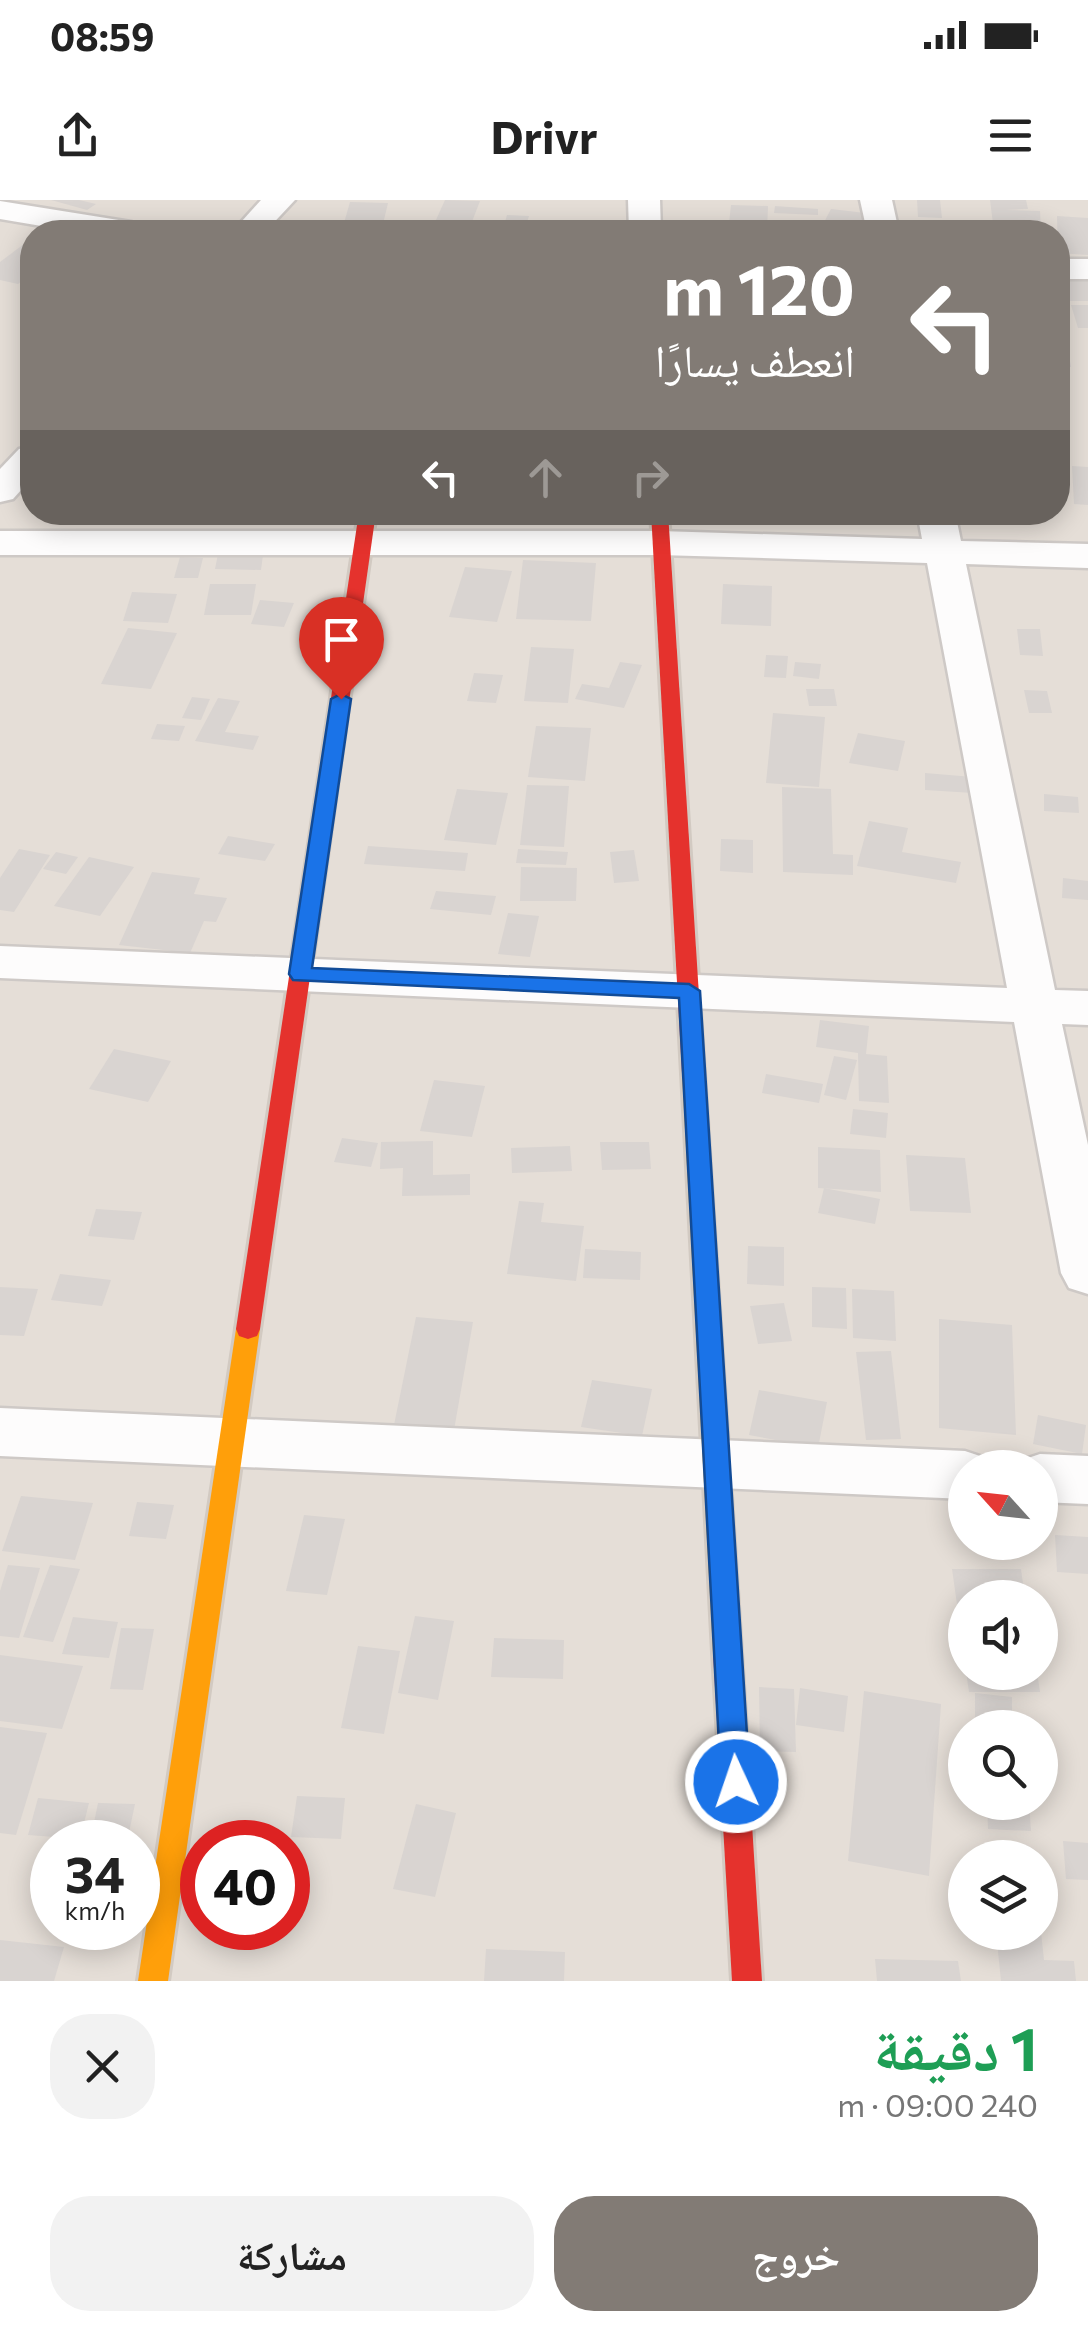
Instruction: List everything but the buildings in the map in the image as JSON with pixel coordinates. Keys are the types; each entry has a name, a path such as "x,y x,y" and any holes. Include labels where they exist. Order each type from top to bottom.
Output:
{"street":[{"path":"260,220 279,200"},
{"path":"0,210 60,220"},
{"path":"0,491 20,470"},
{"path":"152,1981 366,527"},
{"path":"0,543 366,527 660,528 940,533 1088,556"},
{"path":"660,528 747,1981"},
{"path":"940,533 1088,1274"},
{"path":"0,962 1088,1008"},
{"path":"0,1432 948,1474"},
{"path":"1058,1479 1088,1480"}],"shaded area":[{"path":"0,200 1088,200 1088,1981 0,1981"}],"traffic: slow":[{"path":"693,1073 727,1652"},
{"path":"153,1981 248,1329"}],"traffic: jam":[{"path":"248,1329 366,525"},
{"path":"660,525 693,1073"},
{"path":"727,1652 747,1981"}],"route":[{"path":"341,699 300,974 689,991 736,1782"}]}
